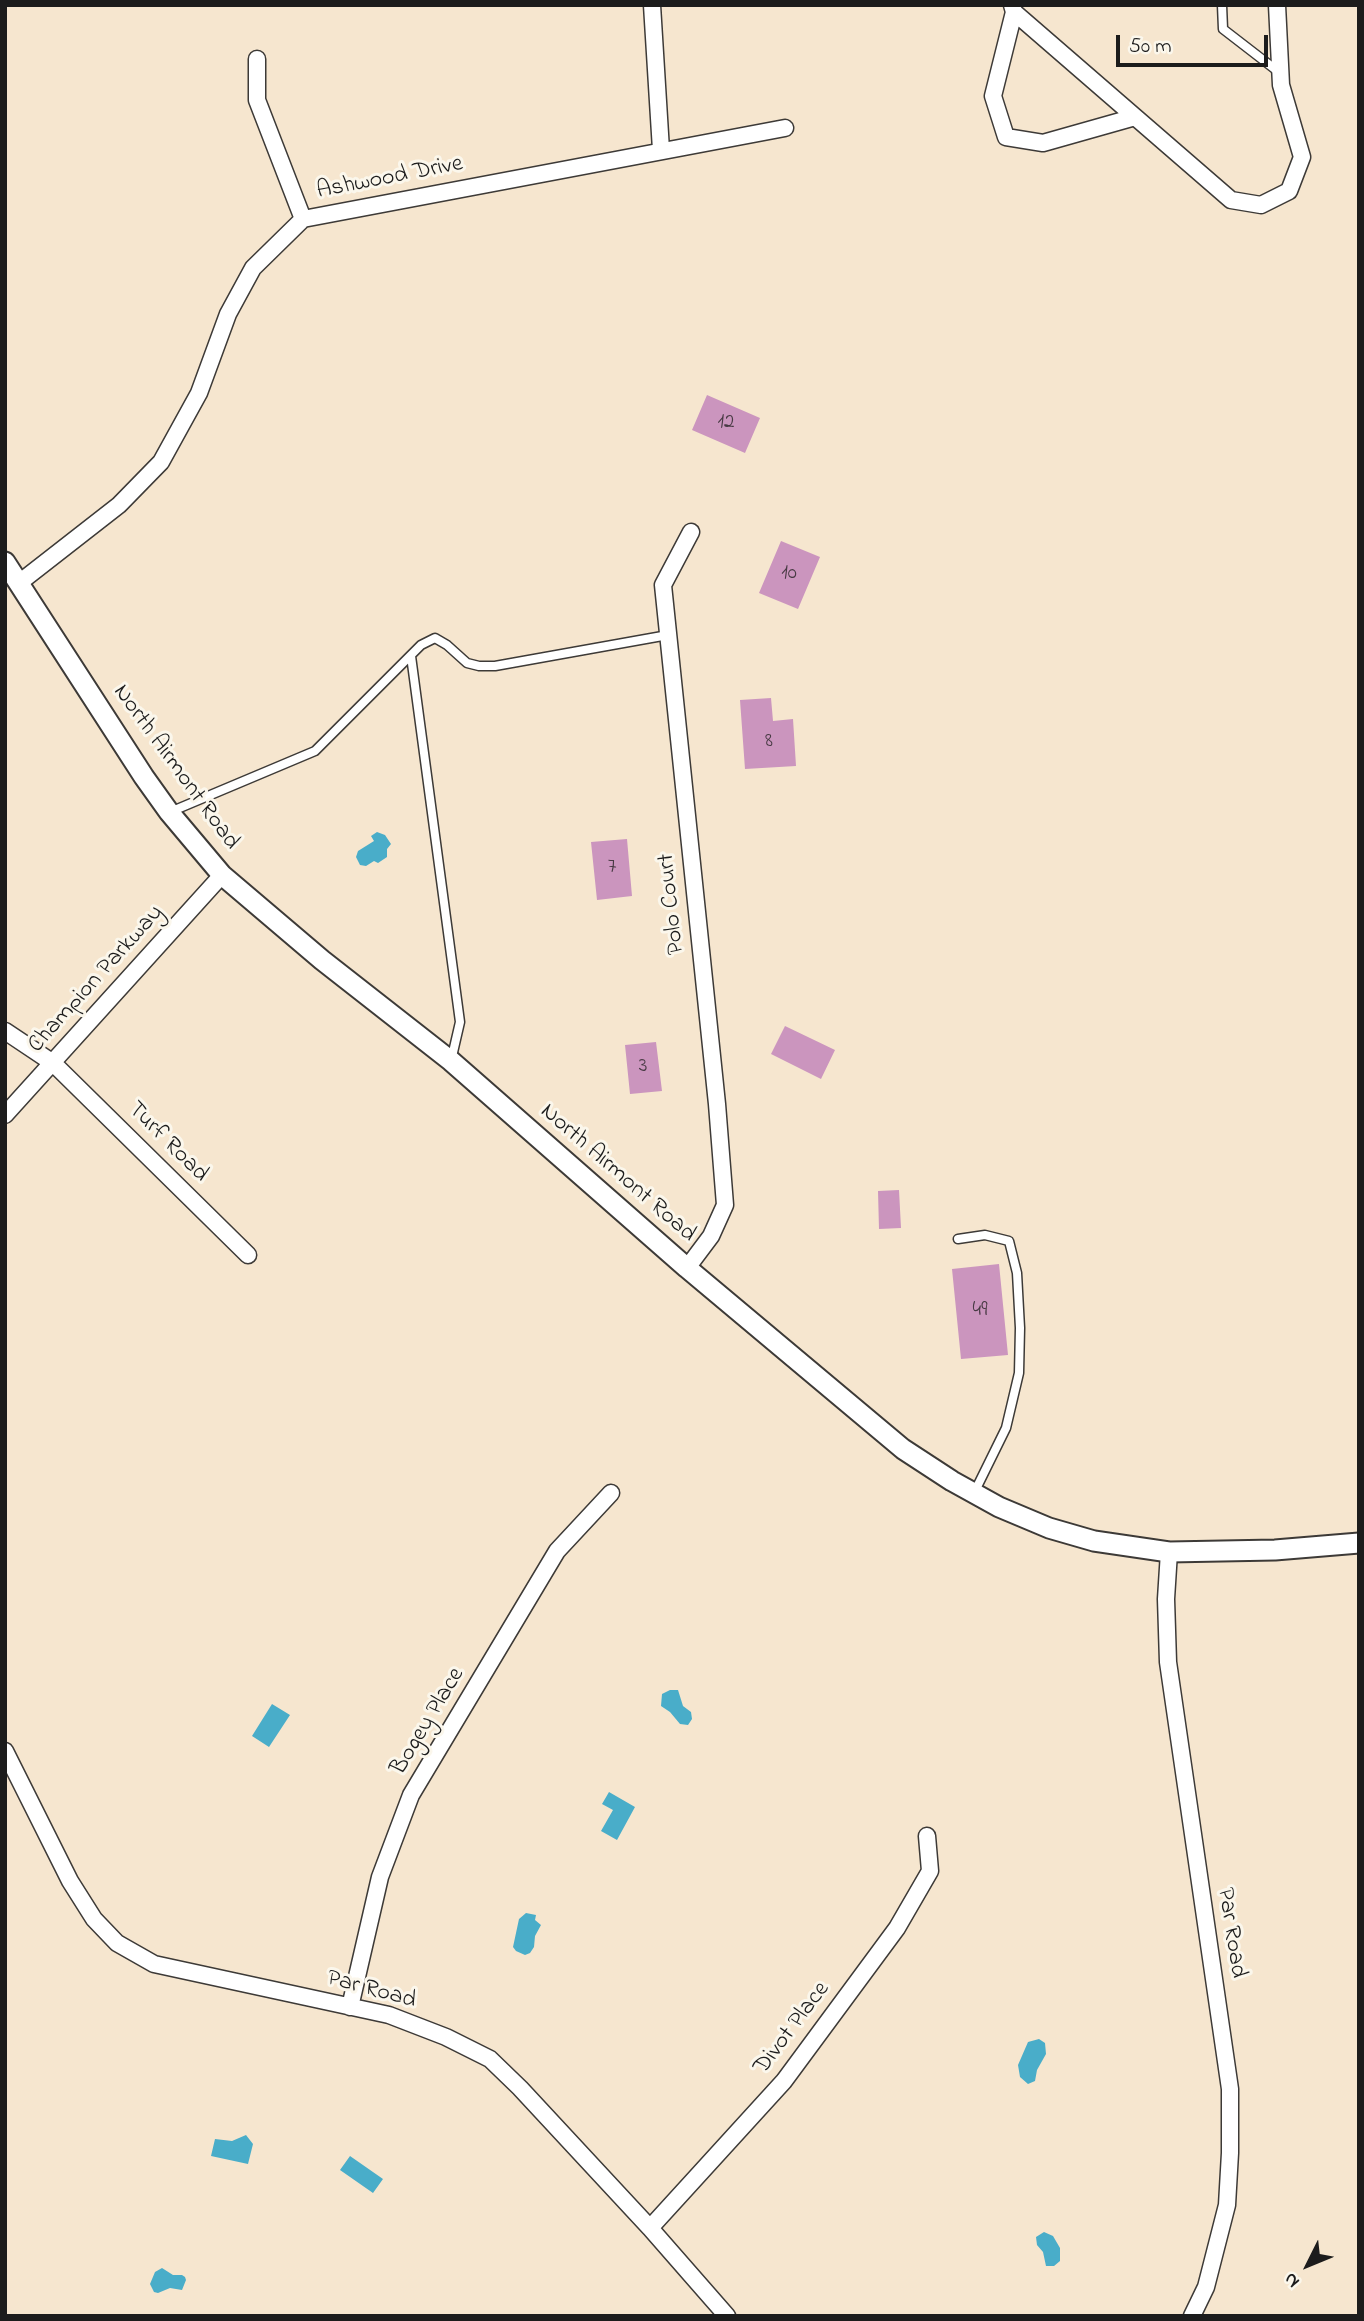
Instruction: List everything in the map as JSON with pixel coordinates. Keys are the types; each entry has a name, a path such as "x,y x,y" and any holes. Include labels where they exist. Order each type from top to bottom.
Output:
{"street":[{"path":"652,5 661,150"},
{"path":"1135,117 1043,143 1006,137 993,96 1013,9 1231,200 1261,205 1289,191 1302,157 1281,85 1277,5"},
{"path":"257,60 257,100 303,219"},
{"name":"Ashwood Drive","path":"19,583 119,505 161,462 199,393 228,314 253,268 303,219 785,128"},
{"name":"Polo Court","path":"687,1268 711,1236 724,1205 717,1104 663,585 691,532"},
{"name":"North Airmont Road","path":"5,562 144,776 169,812 222,875 293,936 451,1061 687,1268 903,1449 974,1493 1049,1528 1094,1541 1169,1552 1275,1550 1359,1543"},
{"name":"Champion Parkway","path":"5,1115 222,875"},
{"name":"Turf Road","path":"5,1031 54,1063 248,1255"},
{"name":"Bogey Place","path":"350,2007 380,1877 411,1795 557,1551 611,1493"},
{"name":"Par Road","path":"1169,1552 1166,1599 1168,1662 1230,2089 1227,2205 1206,2287 1192,2316"},
{"name":"Par Road","path":"5,1751 70,1881 94,1919 117,1943 154,1964 389,2015 435,2032 490,2060 520,2088 650,2228 727,2316"},
{"name":"Divot Place","path":"650,2228 784,2081 897,1927 930,1871 927,1836"}],"lane":[{"path":"1222,5 1223,29 1280,73"},
{"path":"169,812 315,751 421,645 435,638 467,663 495,666 668,635"},
{"path":"411,656 460,1022 451,1061"},
{"path":"958,1238 985,1235 1009,1241 1018,1287 1019,1373 1006,1428 974,1493"}],"water":[{"path":"377,832 385,835 391,844 387,849 387,857 378,863 374,861 366,866 360,865 356,857 358,851 374,841 371,836"},
{"path":"678,1690 683,1706 691,1712 692,1719 688,1725 680,1724 661,1706 662,1694"},
{"path":"272,1704 290,1715 269,1747 252,1736"},
{"path":"609,1792 635,1807 617,1840 601,1831 613,1810 602,1804"},
{"path":"526,1913 536,1915 535,1920 541,1925 535,1936 534,1947 525,1955 513,1947 519,1919"},
{"path":"1039,2039 1045,2043 1046,2054 1037,2070 1035,2081 1028,2084 1020,2077 1018,2065 1028,2042"},
{"path":"246,2135 253,2144 248,2164 211,2156 215,2139 232,2141"},
{"path":"350,2156 383,2179 373,2193 340,2170"},
{"path":"1044,2232 1053,2236 1060,2248 1060,2261 1054,2266 1046,2266 1043,2252 1037,2245 1036,2237"},
{"path":"162,2268 173,2275 185,2277 182,2290 170,2288 154,2292 150,2284 155,2272"}],"building":[{"path":"707,395 760,418 745,453 692,430"},
{"path":"781,541 820,557 798,609 759,593"},
{"path":"771,698 773,721 793,719 796,766 745,769 740,700"},
{"path":"627,839 632,896 597,900 591,842"},
{"path":"785,1026 835,1050 821,1079 771,1054"},
{"path":"656,1042 662,1091 630,1094 625,1045"},
{"path":"899,1190 901,1228 879,1229 878,1191"},
{"path":"999,1264 1008,1355 961,1359 952,1269"}]}
